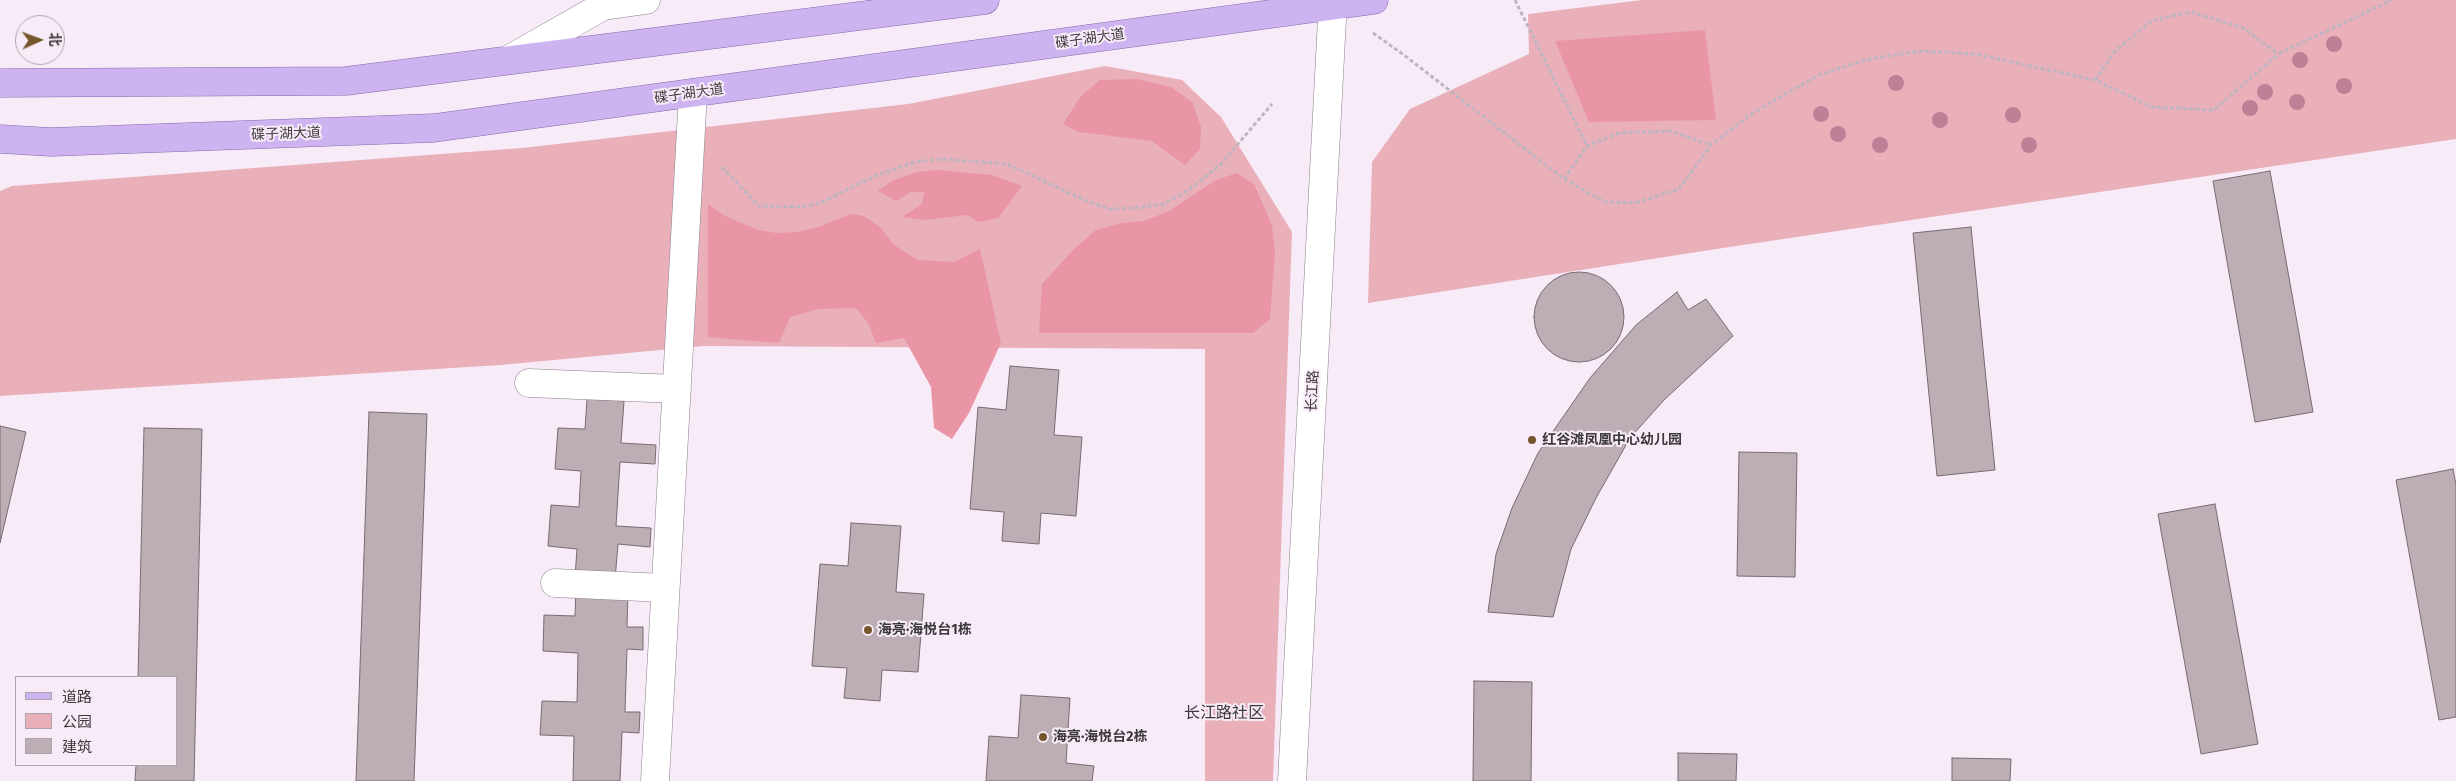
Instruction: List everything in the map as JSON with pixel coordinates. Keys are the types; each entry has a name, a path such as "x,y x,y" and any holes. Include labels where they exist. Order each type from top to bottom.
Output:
{"main road":[{"path":"0,82 346,81 976,0"},
{"name":"碟子湖大道","path":"0,139 51,142 434,128 1333,3 1374,0"}],"street":[{"path":"508,60 603,6 646,0"},
{"name":"长江路","path":"1292,781 1333,3"},
{"path":"655,781 693,93"},
{"path":"529,383 677,389"},
{"path":"555,583 665,588"}],"path":[{"path":"1515,0 1587,146"},
{"path":"1333,3 1404,54 1564,179 1604,202 1635,203 1679,189 1710,145 1754,112 1819,75 1865,60 1920,51 1975,54 2095,80 2152,107 2214,110 2278,54 2392,0"},
{"path":"2095,80 2116,50 2153,20 2191,12 2243,28 2278,54"},
{"path":"691,133 759,206 802,208 820,203 875,176 915,162 942,159 1007,164 1087,201 1110,209 1135,208 1164,204 1190,188 1221,164 1272,104"},
{"path":"1564,179 1587,146 1619,133 1670,131 1710,145"}],"green space":[{"path":"1642,0 2456,0 2456,139 1368,303 1372,162 1410,109 1529,54 1528,14"},
{"path":"1105,66 1182,80 1221,117 1292,232 1273,781 1205,781 1205,349 703,346 501,365 0,396 0,191 12,186 522,148 908,104"}],"shaded area":[{"path":"1705,30 1716,120 1589,122 1555,41"},
{"path":"1136,79 1171,87 1192,102 1201,127 1200,149 1185,165 1152,141 1079,132 1063,124 1081,96 1100,80"},
{"path":"937,170 992,175 1022,186 998,218 978,222 968,215 924,220 902,217 922,204 924,192 911,192 896,201 878,191 892,181 917,172"},
{"path":"1237,173 1254,184 1272,225 1275,253 1270,319 1253,333 1039,333 1042,284 1074,249 1096,230 1122,223 1144,221 1169,211 1216,180"},
{"path":"708,204 723,215 758,230 777,233 798,232 818,227 851,214 864,216 880,227 894,245 918,260 954,262 980,249 1001,343 969,413 952,439 934,428 931,387 904,338 876,343 868,323 856,308 818,309 790,317 779,343 708,337"}],"building":[{"path":"2270,171 2313,412 2255,422 2213,181"},
{"path":"1971,227 1995,470 1937,476 1913,233"},
{"path":"1570,272 1588,272 1604,279 1617,292 1624,308 1624,326 1617,342 1604,355 1588,362 1570,362 1554,355 1541,342 1534,326 1534,308 1541,292 1554,279"},
{"path":"1677,292 1688,310 1706,299 1733,336 1664,400 1630,438 1596,498 1571,549 1553,617 1488,612 1496,554 1512,508 1538,453 1590,378 1636,325"},
{"path":"1010,366 1059,370 1054,435 1082,437 1076,516 1041,513 1039,544 1002,541 1004,512 970,509 978,407 1006,410"},
{"path":"587,399 624,401 621,443 656,445 655,464 620,462 616,526 651,528 650,547 618,544 615,580 575,577 577,549 548,546 551,505 579,507 581,471 555,469 558,428 585,429"},
{"path":"369,412 427,414 414,781 356,781"},
{"path":"0,426 26,432 0,543"},
{"path":"144,428 202,429 194,781 135,781 136,766 178,766 178,676 138,676"},
{"path":"1739,452 1797,453 1795,577 1737,576"},
{"path":"2453,469 2456,485 2456,717 2439,720 2396,480"},
{"path":"2215,504 2258,744 2201,754 2158,514"},
{"name":"海亮·海悦台1栋","path":"851,523 901,526 896,592 924,594 918,672 882,670 880,701 844,698 847,668 812,666 820,564 848,566"},
{"path":"576,589 628,591 627,627 643,627 643,650 627,649 625,712 640,712 639,733 622,732 620,781 573,781 574,736 540,735 542,701 577,702 578,653 543,651 544,615 575,616"},
{"path":"1474,681 1532,682 1531,781 1473,781"},
{"name":"海亮·海悦台2栋","path":"1021,695 1070,698 1066,763 1094,766 1092,781 986,781 989,736 1018,738"},
{"path":"1678,753 1737,754 1736,781 1678,781"},
{"path":"1952,758 2011,759 2010,781 1952,781"}],"place":[{"name":"红谷滩凤凰中心幼儿园","path":"1532,440"},
{"name":"海亮·海悦台1栋","path":"868,630"},
{"name":"海亮·海悦台2栋","path":"1043,737"}],"district":[{"name":"长江路社区","path":"1224,714"}]}
